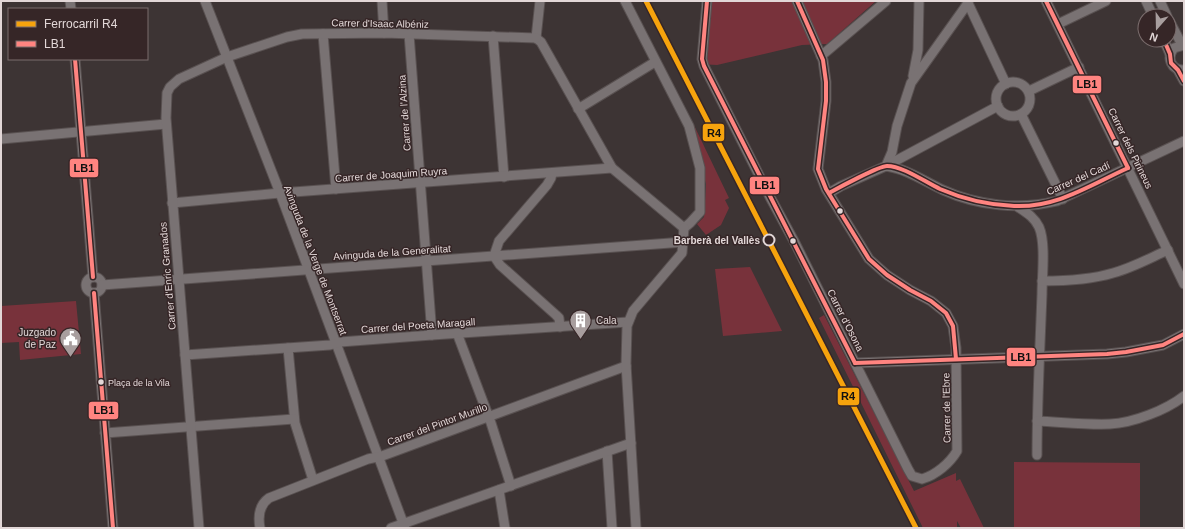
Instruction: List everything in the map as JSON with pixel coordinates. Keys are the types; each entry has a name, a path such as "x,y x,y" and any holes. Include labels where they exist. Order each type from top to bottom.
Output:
{"street":[{"name":"Avinguda de la Verge de Montserrat","path":"205,1 280,193 404,526"},
{"path":"382,1 384,33"},
{"path":"540,1 536,38 541,42 612,168 684,228"},
{"path":"625,1 689,126 700,168 700,212 684,228"},
{"name":"Carrer d'Osona","path":"707,1 702,59 704,66 912,476"},
{"name":"Carrer de l'Ebre","path":"797,1 821,56 826,82 826,100 818,169 826,190 869,259 887,275 910,290 931,301 946,313 952,326 956,348 957,451 946,465 925,478 918,479 912,476"},
{"path":"821,56 886,1"},
{"path":"886,166 892,152 897,126 911,83 918,50 919,1"},
{"name":"Carrer dels Pirineus","path":"1046,1 1184,284"},
{"path":"1058,24 1106,1"},
{"path":"911,83 967,2 1006,84"},
{"name":"Carrer d'Isaac Albéniz","path":"228,57 287,37 302,34 384,33 536,38"},
{"path":"323,34 336,189"},
{"name":"Carrer de l'Alzina","path":"409,34 432,335"},
{"path":"1170,54 1174,48 1183,45 1177,34"},
{"path":"493,36 504,176"},
{"path":"1167,48 1170,54 1170,61 1181,70 1184,81"},
{"name":"Carrer d'Enric Granados","path":"199,528 165,107 167,93 170,87 179,79 228,57"},
{"path":"75,60 93,277"},
{"path":"578,109 655,62"},
{"path":"1029,91 1079,67"},
{"path":"1011,82 1023,84 1029,91 1031,97 1030,105 1027,110 1021,114 1014,116 1008,115 1000,109 996,102 996,96 1000,89 1011,82"},
{"path":"829,193 886,166 998,106"},
{"path":"1021,114 1063,199"},
{"path":"1,139 166,124"},
{"name":"Carrer del Cadí","path":"886,166 905,171 944,191 965,198 992,204 1018,207 1041,205 1063,199 1184,141"},
{"name":"Carrer de Joaquim Ruyra","path":"172,203 280,193 612,168"},
{"path":"552,173 547,185 499,241 494,256 500,265 559,318 560,327"},
{"path":"1018,207 1034,218 1039,228 1042,240 1037,455"},
{"path":"636,528 626,366 627,326 633,311 682,253 684,228"},
{"name":"Avinguda de la Generalitat","path":"102,285 684,242"},
{"path":"1042,281 1091,278 1113,274 1168,250"},
{"path":"93,277 100,280 102,285 101,289 94,294 86,290 85,286 86,281 93,277"},
{"path":"94,294 113,528"},
{"name":"Carrer del Poeta Maragall","path":"185,355 288,348 457,333 628,322"},
{"path":"457,333 488,417 511,486"},
{"path":"855,363 1106,354 1126,352 1163,344 1184,334"},
{"path":"288,348 294,419 313,480"},
{"name":"Carrer del Pintor Murillo","path":"260,528 259,517 261,508 265,501 269,498 368,459 379,458 626,366"},
{"path":"1037,421 1112,424 1150,415 1169,406 1184,396"},
{"path":"105,433 294,419"},
{"path":"391,528 404,526 631,443"},
{"path":"607,451 612,528"},
{"path":"499,490 505,528"}],"shaded area":[{"path":"703,1 876,1 827,44 802,45 717,65 699,64"},
{"path":"691,119 729,198 725,200 729,208 721,225 706,235 697,224 704,217 706,184 688,120"},
{"path":"750,267 782,331 723,336 715,269"},
{"path":"76,301 81,354 20,360 19,342 1,343 1,306"},
{"path":"824,315 914,491 956,473 956,481 960,479 984,528 961,528 957,521 957,528 923,528 819,318"},
{"path":"1014,462 1140,463 1140,528 1014,528"}],"rail line":[{"name":"R4","path":"646,1 916,528"}],"transit line":[{"name":"LB1","path":"707,1 702,59 704,66 855,363"},
{"name":"LB1","path":"797,1 823,60 826,82 826,101 818,169 826,189 869,259 887,275 910,290 931,301 946,313 953,326 956,359"},
{"name":"LB1","path":"1046,1 1128,168"},
{"name":"LB1","path":"1167,48 1171,63 1178,70 1184,81"},
{"name":"LB1","path":"75,60 93,277"},
{"name":"LB1","path":"829,193 868,173 887,166 900,169 940,189 967,199 986,203 1030,206 1073,194 1128,168"},
{"name":"LB1","path":"94,293 113,528"},
{"name":"LB1","path":"855,363 1107,354 1163,345 1184,334"}],"place":[{"name":"Barberà del Vallès","path":"769,240"},
{"name":"Cala","path":"581,340"},
{"name":"Juzgado de Paz","path":"71,358"},
{"name":"Plaça de la Vila","path":"101,382"}]}
